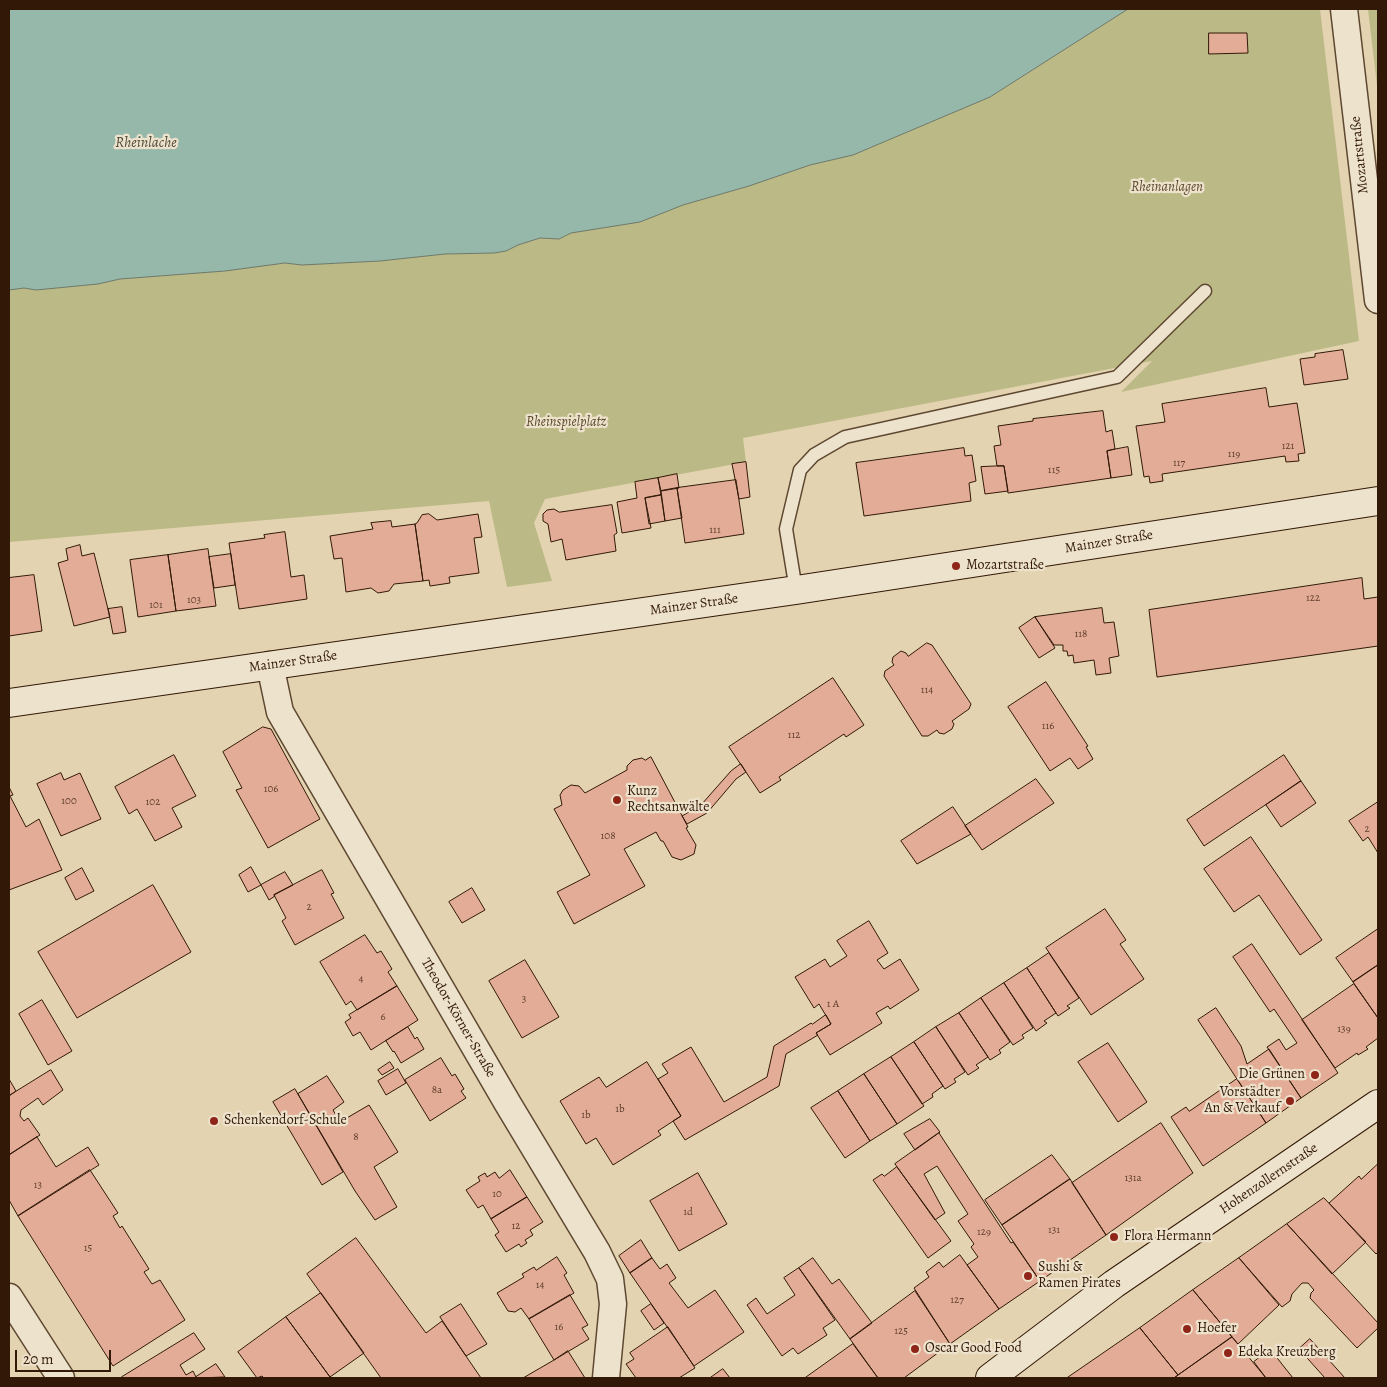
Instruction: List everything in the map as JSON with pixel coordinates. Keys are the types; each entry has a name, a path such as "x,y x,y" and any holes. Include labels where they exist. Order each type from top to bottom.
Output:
{"street":[{"name":"Mozartstraße","path":"1344,9 1378,300"},
{"name":"Mainzer Straße","path":"9,702 796,590 1378,501"},
{"name":"Theodor-Körner-Straße","path":"270,665 280,712 610,1279 613,1304 606,1378"},
{"name":"Hohenzollernstraße","path":"990,1378 1114,1284 1378,1104"},
{"path":"9,1297 61,1378"}],"lane":[{"path":"796,590 786,529 800,470 814,455 845,438 1117,377 1205,291"}],"green space":[{"name":"Rheinanlagen","path":"1128,9 1320,9 1359,341 1121,392 1152,361 743,438 746,462 545,499 534,523 552,581 507,587 489,501 9,542 9,290 24,288 36,290 98,284 120,279 225,271 285,263 302,265 380,261 445,254 494,253 505,251 540,238 559,239 571,233 640,222 683,205 749,186 810,165 853,155 990,97"},
{"path":"1368,9 1378,9 1378,94"}],"water":[{"name":"Rheinlache","path":"9,9 1128,9 990,97 853,155 810,165 749,186 683,205 640,222 571,233 559,239 540,238 506,251 494,253 445,254 380,261 302,265 285,263 225,271 120,279 98,284 36,290 24,288 9,290"}],"building":[{"path":"1209,33 1247,33 1248,53 1209,54"},
{"path":"1343,350 1348,379 1304,385 1300,359 1315,357 1315,354"},
{"path":"1266,388 1269,407 1297,403 1305,453 1298,454 1299,461 1286,462 1285,456 1162,474 1163,481 1150,483 1149,476 1144,477 1136,426 1165,422 1162,404"},
{"path":"1103,411 1106,432 1112,430 1115,449 1107,451 1111,478 1008,493 1004,466 997,466 994,446 1001,445 998,426 1033,421 1033,419"},
{"path":"1128,447 1132,475 1111,478 1107,451"},
{"path":"964,448 965,456 972,455 976,481 969,483 971,501 864,516 856,463"},
{"path":"746,462 750,497 739,499 732,464"},
{"path":"1004,466 1008,491 985,494 981,467"},
{"path":"677,474 679,488 661,491 658,478"},
{"path":"658,478 661,495 645,498 651,528 622,533 617,502 637,498 635,482"},
{"path":"736,480 744,534 685,543 677,488"},
{"path":"677,488 682,518 665,521 661,491"},
{"path":"661,495 665,521 649,524 645,498"},
{"path":"612,505 617,533 614,535 616,551 566,560 562,539 551,542 548,524 543,521 543,514 547,510 554,509 559,512"},
{"path":"429,514 437,520 478,514 482,537 474,538 479,573 449,577 450,583 430,586 429,580 423,581 415,524 422,515"},
{"path":"391,521 392,527 415,524 423,581 394,584 389,591 378,593 371,588 346,592 342,558 334,559 330,536 373,529 371,523"},
{"path":"285,532 291,577 304,575 307,599 239,609 229,543 265,538 264,535"},
{"path":"80,545 82,556 94,553 110,617 74,626 58,563 68,560 66,549"},
{"path":"208,549 216,606 176,611 168,555"},
{"path":"231,554 235,585 214,588 209,557"},
{"path":"168,555 176,611 138,617 130,560"},
{"path":"34,575 42,631 9,636 9,578"},
{"path":"1362,578 1364,599 1378,597 1378,646 1157,677 1149,610"},
{"path":"122,607 126,632 113,634 108,609"},
{"path":"1102,608 1104,623 1114,622 1119,656 1109,658 1111,673 1096,675 1094,660 1074,663 1073,655 1068,656 1067,651 1063,651 1063,645 1054,645 1035,617"},
{"path":"1035,617 1055,648 1039,658 1019,628"},
{"path":"927,643 932,645 971,704 969,709 952,721 954,724 952,729 944,734 939,733 937,730 928,736 922,736 884,676 885,671 894,665 892,662 893,657 901,651 908,656"},
{"path":"833,678 864,725 846,737 844,734 779,777 781,780 760,793 729,747"},
{"path":"1046,682 1088,746 1086,747 1093,759 1078,769 1070,758 1050,771 1008,707"},
{"path":"263,727 271,729 320,819 268,848 236,790 242,788 223,752"},
{"path":"174,755 196,796 172,808 182,827 155,841 137,809 129,814 115,787"},
{"path":"1284,755 1301,781 1204,846 1187,820"},
{"path":"651,757 696,845 694,854 681,860 672,857 656,832 624,849 645,886 574,924 557,892 590,875 554,809 562,805 560,795 563,790 571,785 579,786 585,793 627,770 627,766 633,760 642,758 645,760"},
{"path":"741,764 746,772 736,779 707,813 687,824 682,816 701,805 731,771"},
{"path":"61,773 64,780 80,773 101,819 61,836 37,784"},
{"path":"1036,779 1054,803 982,850 965,826"},
{"path":"1301,781 1316,803 1281,827 1266,805"},
{"path":"9,787 13,795 10,796 26,827 39,819 62,870 9,890"},
{"path":"1378,802 1378,853 1368,837 1363,841 1349,821"},
{"path":"953,807 971,834 917,864 901,841"},
{"path":"1251,837 1322,940 1300,955 1259,895 1234,912 1204,869"},
{"path":"251,867 261,885 248,892 239,875"},
{"path":"82,868 94,891 76,900 65,878"},
{"path":"322,870 334,893 331,894 344,918 295,945 282,921 286,918 274,895"},
{"path":"285,872 293,885 274,895 269,900 261,885"},
{"path":"153,885 191,952 77,1018 38,952"},
{"path":"472,888 485,910 462,923 449,902"},
{"path":"1105,909 1126,940 1120,944 1144,979 1091,1015 1046,948"},
{"path":"869,921 888,953 877,960 884,969 900,959 919,990 890,1009 888,1006 876,1013 882,1023 830,1055 816,1033 831,1024 819,1004 814,1008 795,977 825,959 830,967 847,956 837,941"},
{"path":"1378,929 1378,965 1353,982 1336,958"},
{"path":"365,935 377,953 381,951 392,969 388,972 397,986 357,1010 351,1001 346,1005 320,962"},
{"path":"1252,944 1338,1073 1301,1098 1267,1047 1279,1039 1286,1050 1297,1043 1274,1009 1270,1012 1233,957"},
{"path":"1049,953 1079,998 1067,1006 1070,1008 1058,1016 1027,968"},
{"path":"525,960 559,1017 522,1038 489,981"},
{"path":"1378,965 1378,1018 1353,982"},
{"path":"1027,968 1056,1013 1044,1021 1047,1023 1036,1031 1004,983"},
{"path":"1004,983 1033,1028 1022,1035 1024,1038 1013,1045 981,998"},
{"path":"1354,984 1378,1018 1378,1038 1366,1047 1368,1049 1358,1055 1357,1053 1335,1068 1302,1020"},
{"path":"397,986 418,1020 371,1050 360,1032 353,1036 345,1022 351,1018 349,1015"},
{"path":"981,998 1010,1042 999,1050 1001,1053 990,1060 959,1013"},
{"path":"42,1000 72,1051 48,1065 19,1014"},
{"path":"1216,1008 1241,1046 1247,1064 1269,1049 1301,1098 1266,1123 1198,1020"},
{"path":"959,1013 988,1057 976,1065 979,1068 968,1075 936,1027"},
{"path":"826,1015 831,1024 816,1033 818,1035 786,1054 779,1086 685,1140 673,1121 681,1116 658,1079 668,1073 662,1064 691,1047 724,1102 767,1077 774,1046"},
{"path":"408,1027 424,1049 401,1063 386,1041"},
{"path":"936,1027 965,1072 954,1079 956,1082 945,1089 914,1042"},
{"path":"914,1042 943,1086 932,1094 933,1097 922,1104 891,1057"},
{"path":"1108,1043 1147,1102 1118,1122 1078,1062"},
{"path":"891,1057 924,1106 897,1124 864,1074"},
{"path":"441,1058 452,1076 455,1074 464,1089 461,1091 466,1098 430,1121 405,1080"},
{"path":"390,1062 394,1068 382,1075 378,1070"},
{"path":"647,1062 681,1116 658,1131 661,1135 613,1165 596,1138 586,1144 560,1101 599,1077 606,1087"},
{"path":"398,1069 406,1083 386,1095 378,1081"},
{"path":"51,1070 63,1090 43,1105 38,1098 21,1110 20,1116 24,1121 28,1118 40,1135 9,1155 9,1096"},
{"path":"864,1074 897,1124 870,1141 838,1091"},
{"path":"327,1076 344,1102 333,1110 340,1122 369,1105 398,1152 374,1167 397,1207 375,1220 355,1191 298,1094"},
{"path":"9,1079 16,1091 9,1096"},
{"path":"1237,1079 1266,1123 1203,1166 1171,1117 1186,1107 1189,1111"},
{"path":"295,1089 343,1172 322,1185 273,1102"},
{"path":"838,1091 870,1141 845,1158 811,1108"},
{"path":"930,1119 940,1132 915,1150 904,1134"},
{"path":"1161,1123 1193,1173 1106,1235 1072,1183"},
{"path":"939,1133 1011,1243 1013,1242 1040,1281 999,1309 967,1265 978,1257 971,1247 974,1244 958,1221 968,1214 937,1166 924,1174 945,1213 935,1220 895,1164"},
{"path":"37,1137 56,1167 88,1147 99,1165 18,1216 9,1200 9,1155"},
{"path":"1052,1155 1070,1179 1002,1225 985,1200"},
{"path":"1378,1164 1378,1252 1376,1254 1329,1203 1359,1176 1361,1179"},
{"path":"897,1167 951,1241 928,1258 873,1180 882,1174 884,1176"},
{"path":"90,1170 118,1213 113,1216 120,1228 122,1226 149,1269 144,1272 152,1284 160,1280 185,1320 113,1366 18,1216"},
{"path":"510,1170 527,1197 491,1219 483,1205 478,1208 466,1190 480,1181 478,1177 485,1173 487,1177 495,1172 499,1178"},
{"path":"698,1173 727,1224 679,1251 650,1201"},
{"path":"1070,1179 1106,1235 1040,1281 1002,1225"},
{"path":"527,1197 543,1222 530,1230 533,1235 525,1240 527,1243 521,1247 519,1244 506,1252 495,1235 499,1232 491,1219"},
{"path":"1324,1198 1366,1242 1332,1274 1287,1224"},
{"path":"1287,1224 1378,1323 1378,1328 1357,1348 1310,1298 1314,1290 1308,1283 1302,1283 1292,1294 1290,1301 1282,1307 1239,1258"},
{"path":"356,1238 426,1333 442,1321 481,1378 381,1378 307,1274"},
{"path":"641,1240 652,1258 630,1273 619,1256"},
{"path":"960,1255 999,1309 950,1344 914,1288 929,1277 926,1272 939,1262 943,1267"},
{"path":"557,1257 567,1273 564,1275 574,1293 529,1319 521,1308 515,1312 508,1311 497,1293 524,1277 522,1274 534,1267 536,1270"},
{"path":"652,1258 660,1269 667,1264 676,1278 669,1283 688,1308 715,1290 744,1332 694,1366 630,1273"},
{"path":"813,1258 832,1284 839,1279 872,1323 850,1339 799,1268"},
{"path":"1239,1258 1279,1305 1238,1344 1193,1290"},
{"path":"799,1268 835,1320 823,1328 827,1335 798,1354 793,1348 782,1356 747,1305 756,1298 767,1314 795,1295 784,1278"},
{"path":"1193,1290 1232,1337 1178,1375 1140,1328"},
{"path":"915,1291 950,1344 904,1378 878,1378 850,1339"},
{"path":"321,1293 364,1353 330,1377 286,1317"},
{"path":"570,1295 588,1325 582,1328 589,1339 554,1360 529,1319"},
{"path":"461,1304 487,1344 466,1356 440,1317"},
{"path":"651,1304 664,1323 654,1330 641,1311"},
{"path":"286,1317 331,1378 264,1378 262,1376 257,1378 238,1352"},
{"path":"668,1327 695,1368 679,1378 636,1378 626,1364 634,1359 630,1353"},
{"path":"1140,1328 1178,1375 1174,1378 1067,1378"},
{"path":"194,1333 205,1349 180,1365 186,1375 193,1371 196,1377 122,1377"},
{"name":"Edeka Kreuzberg","path":"1232,1337 1266,1378 1174,1378 1178,1375"},
{"path":"1310,1339 1345,1378 1325,1378 1299,1349"},
{"path":"853,1344 878,1378 805,1378"},
{"path":"1270,1349 1293,1378 1266,1378 1254,1362"},
{"path":"568,1351 585,1378 523,1378 554,1360"},
{"path":"216,1364 225,1377 196,1377"},
{"path":"723,1369 730,1378 710,1378"}],"place":[{"name":"Mozartstraße","path":"956,566"},
{"name":"Kunz Rechtsanwälte","path":"617,800"},
{"name":"Die Grünen","path":"1315,1075"},
{"name":"Vorstädter An & Verkauf","path":"1290,1101"},
{"name":"Schenkendorf-Schule","path":"214,1121"},
{"name":"Flora Hermann","path":"1114,1237"},
{"name":"Sushi & Ramen Pirates","path":"1028,1276"},
{"name":"Hoefer","path":"1187,1329"},
{"name":"Oscar Good Food","path":"915,1349"},
{"name":"Edeka Kreuzberg","path":"1228,1353"}],"park label":[{"name":"Rheinspielplatz","path":"566,423"}]}
